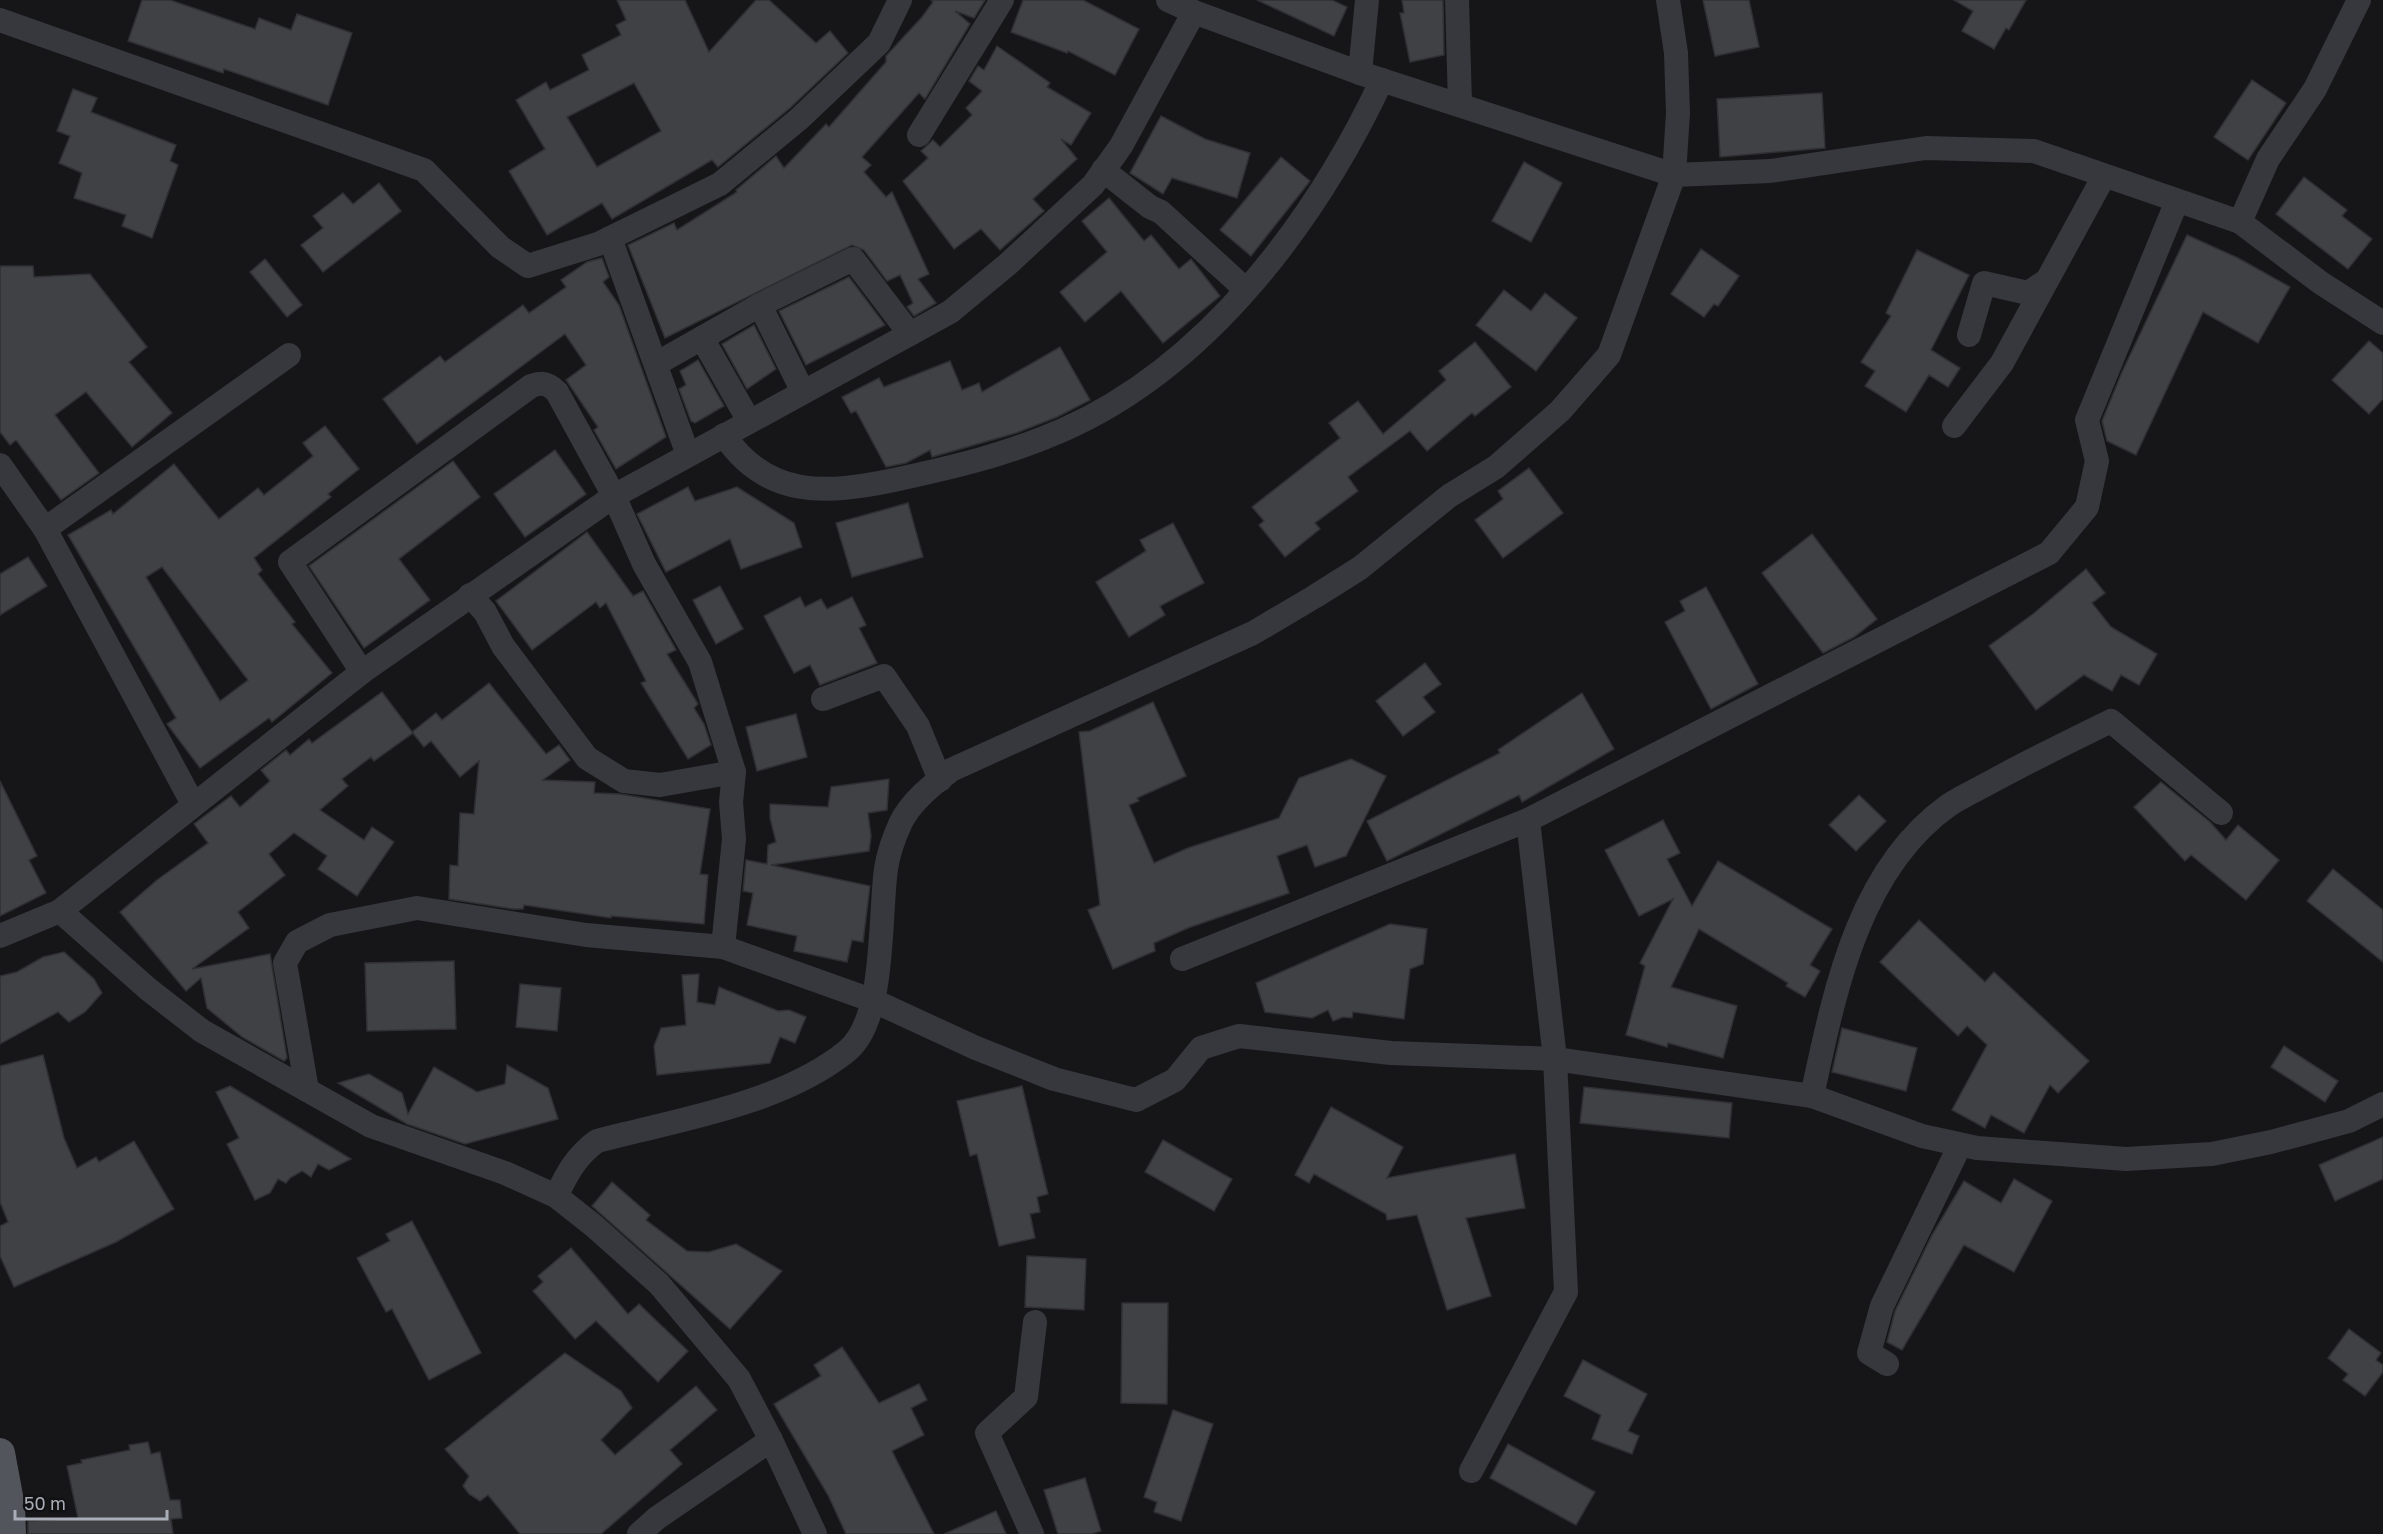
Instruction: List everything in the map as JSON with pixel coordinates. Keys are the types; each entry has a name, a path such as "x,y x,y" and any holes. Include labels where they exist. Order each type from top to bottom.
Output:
{"main road":[{"path":"0,1453 10,1507 11,1534"}],"street":[{"path":"0,20 424,170 501,247 528,266 610,238 720,184 777,138 879,43 900,0"},
{"path":"919,135 1002,0"},
{"path":"1168,0 1194,12 1371,76 1674,175 1770,171 1926,148 2034,151 2240,222 2321,283 2383,323"},
{"path":"724,435 731,446 754,467 783,483 812,490 872,484 982,461 1064,430 1128,395 1196,344 1245,289 1321,193 1355,136 1371,76 1367,0"},
{"path":"1457,0 1460,104"},
{"path":"556,1196 570,1168 583,1151 597,1141 778,1093 811,1077 848,1050 865,1030 874,1001 886,867 902,821 918,798 951,770 1253,633 1360,568 1449,496 1496,467 1560,411 1609,355 1674,175 1678,113 1676,53 1668,0"},
{"path":"2240,222 2268,159 2315,89 2359,0"},
{"path":"0,936 60,911 362,672 614,496 950,312 1068,211 1104,170 1159,80 1194,12"},
{"path":"1104,170 1150,207 1161,212 1245,289"},
{"path":"1954,426 2002,363 2104,176"},
{"path":"1182,959 1528,820 1937,613 2049,553 2087,507 2097,461 2087,420 2177,201"},
{"path":"610,238 688,455"},
{"path":"656,364 760,305 853,259 910,334"},
{"path":"1969,335 1984,283 2028,293 2046,281"},
{"path":"760,305 803,392"},
{"path":"702,338 749,421"},
{"path":"45,530 289,355"},
{"path":"362,672 290,562 531,386 541,383 557,392 614,496 644,564 699,662 734,772 731,802 734,839 723,947"},
{"path":"0,465 45,530 193,804"},
{"path":"470,595 485,612 503,646 587,758 624,781 660,784 734,772"},
{"path":"823,699 884,676 918,726 940,780"},
{"path":"1812,1096 1830,1012 1854,938 1880,883 1917,833 1949,805 2029,761 2111,721 2221,813"},
{"path":"1471,1471 1566,1292 1555,1059 1528,820"},
{"path":"307,1090 285,963 297,942 330,925 417,908 586,934 723,947 874,1001 976,1048 1054,1079 1136,1100 1175,1080 1201,1048 1239,1036 1391,1053 1555,1059 1812,1096 1922,1136 1960,1145 2126,1159 2212,1154 2271,1142 2349,1121 2383,1104"},
{"path":"60,911 148,989 202,1031 371,1126 505,1173 556,1196 594,1226 659,1284 739,1379 771,1440 815,1534"},
{"path":"1887,1364 1869,1353 1882,1306 1960,1145"},
{"path":"1032,1534 987,1433 1026,1397 1035,1322"},
{"path":"639,1534 657,1518 771,1440"}],"building":[{"path":"142,0 170,0 255,29 259,18 291,30 297,14 352,33 328,105 224,69 223,73 128,41"},
{"path":"617,0 685,0 709,52 756,0 769,0 816,43 830,31 848,53 790,108 718,167 712,160 612,219 602,203 547,235 509,171 545,149 516,100 546,82 550,90 589,70 582,55 621,35 616,25 626,20","holes":["634,83 661,131 597,167 567,117"]},
{"path":"931,0 985,0 974,18 955,11 970,24 925,99 919,93 862,157 871,165 864,172 886,197 892,192 929,274 918,279 936,303 914,316 907,307 913,303 900,275 887,281 864,250 852,245 665,338 628,245 674,223 677,230 737,192 736,190 776,156 784,168 826,124 829,127 886,62 886,56 922,17 933,2"},
{"path":"1023,0 1083,0 1139,29 1115,75 1068,51 1067,53 1011,32"},
{"path":"1257,0 1332,0 1347,7 1334,36"},
{"path":"1402,0 1443,0 1444,55 1410,62 1400,13 1404,13"},
{"path":"1703,0 1749,0 1759,47 1715,56"},
{"path":"1954,0 2026,0 2009,30 2006,28 1994,49 1962,31 1973,11"},
{"path":"997,46 1050,83 1047,87 1091,113 1071,145 1061,139 1077,159 1033,199 1044,211 1000,250 981,229 954,249 903,181 928,158 921,151 933,140 940,147 972,115 966,108 982,91 969,81 978,66 984,70"},
{"path":"2252,80 2286,103 2248,160 2214,137"},
{"path":"73,89 97,98 91,112 176,145 170,161 178,165 152,238 122,226 126,215 74,198 82,173 59,163 70,136 57,131"},
{"path":"1822,93 1825,148 1720,157 1717,99"},
{"path":"1161,116 1205,139 1250,153 1237,198 1172,178 1163,194 1130,173"},
{"path":"1281,157 1310,181 1251,256 1220,230"},
{"path":"1524,162 1562,183 1531,242 1492,221"},
{"path":"2304,177 2347,210 2342,216 2372,239 2348,269 2276,214"},
{"path":"379,183 401,211 323,272 301,245 323,228 313,216 343,193 353,204"},
{"path":"1109,198 1144,241 1151,235 1179,269 1191,259 1220,296 1163,343 1121,291 1085,322 1060,292 1107,252 1082,221"},
{"path":"2187,235 2238,258 2290,287 2258,343 2203,312 2136,455 2107,441 2102,421 2122,372"},
{"path":"1701,249 1739,276 1718,306 1714,304 1704,317 1671,294"},
{"path":"1917,250 1969,275 1931,350 1960,368 1948,387 1929,375 1906,412 1865,386 1875,371 1861,362 1891,316 1886,313"},
{"path":"602,258 609,277 603,282 619,305 666,437 616,469 594,430 598,427 566,380 586,365 565,334 417,444 383,399 440,356 445,362 523,305 529,313 566,287 561,280 587,262"},
{"path":"265,259 302,305 287,317 250,272"},
{"path":"0,266 33,266 34,277 90,274 147,347 129,362 172,413 132,447 86,392 55,415 99,473 61,500 16,440 10,445 0,432"},
{"path":"849,277 885,325 806,365 779,311"},
{"path":"1504,290 1531,311 1545,293 1577,318 1536,371 1476,325"},
{"path":"754,325 776,369 747,389 722,344"},
{"path":"2369,341 2383,353 2383,399 2369,414 2332,380"},
{"path":"1475,342 1511,387 1475,416 1472,413 1427,451 1410,431 1348,477 1358,491 1315,523 1320,529 1285,557 1259,525 1264,521 1252,507 1340,438 1329,423 1358,401 1383,434 1446,380 1439,371"},
{"path":"1060,347 1090,400 1057,417 1016,433 932,457 930,450 906,463 886,467 856,411 851,413 842,397 879,378 884,387 950,361 962,390 979,383 982,392"},
{"path":"698,360 724,406 695,423 691,421 679,389 686,385 680,371"},
{"path":"325,426 359,469 328,494 331,497 254,558 262,570 258,574 295,622 292,624 332,673 272,722 269,718 200,768 167,724 176,718 68,535 111,510 113,514 174,464 219,519 258,488 264,495 313,456 303,443","holes":["162,567 248,680 220,701 146,577"]},
{"path":"555,450 586,494 525,537 494,494"},
{"path":"453,461 480,497 399,559 430,600 364,648 309,566"},
{"path":"1529,468 1563,513 1503,558 1475,520 1503,499 1498,491"},
{"path":"688,487 695,501 737,487 794,523 802,547 741,569 730,539 666,572 637,514"},
{"path":"908,503 923,557 852,577 836,523"},
{"path":"1173,523 1204,583 1160,606 1165,615 1129,637 1096,582 1146,551 1140,540"},
{"path":"587,532 633,596 643,591 676,650 667,654 698,704 694,708 704,724 711,745 688,759 641,683 646,681 606,603 600,608 596,602 532,650 496,601"},
{"path":"1812,534 1877,619 1854,637 1823,653 1762,573"},
{"path":"28,557 47,586 0,615 0,574"},
{"path":"2086,569 2105,593 2092,603 2111,627 2157,654 2139,685 2121,675 2112,691 2084,675 2036,710 1989,646 2033,614"},
{"path":"720,586 743,629 716,644 693,600"},
{"path":"1706,587 1758,684 1711,709 1665,622 1685,611 1680,601"},
{"path":"800,597 805,607 821,599 827,609 852,597 866,625 859,628 877,663 820,685 810,665 794,673 764,616"},
{"path":"1425,663 1441,684 1423,697 1435,712 1403,736 1376,701"},
{"path":"489,683 546,754 559,745 570,760 543,780 595,782 594,793 620,794 710,809 700,874 708,875 704,924 611,916 611,918 524,905 523,909 513,909 449,899 450,865 458,866 460,813 474,814 479,761 460,777 431,741 424,747 412,732 436,713 442,720"},
{"path":"382,692 413,733 374,761 371,757 342,779 348,786 320,810 364,840 372,827 394,842 357,896 318,869 327,856 294,833 269,854 285,875 238,912 249,928 192,969 270,954 287,1058 284,1061 242,1037 207,1008 201,978 186,991 120,912 157,880 208,843 194,824 231,796 240,807 270,781 261,770 286,750 290,755 309,739 312,743"},
{"path":"1582,693 1614,749 1522,802 1519,795 1387,861 1367,821 1500,753 1498,750"},
{"path":"1153,702 1186,776 1137,798 1139,801 1129,805 1154,863 1188,848 1279,818 1299,778 1351,759 1386,776 1346,856 1315,867 1307,845 1277,856 1289,893 1188,928 1154,943 1155,951 1113,969 1088,910 1100,905 1079,732 1090,731"},
{"path":"796,714 807,757 757,771 746,727"},
{"path":"889,779 887,810 868,813 871,836 869,851 771,865 870,886 863,942 852,940 847,962 794,951 797,936 747,925 753,893 743,891 746,860 767,864 768,845 776,842 770,818 770,804 828,807 831,787"},
{"path":"0,781 37,856 29,860 46,893 0,916"},
{"path":"2161,782 2210,822 2226,840 2238,825 2279,860 2246,900 2191,855 2185,861 2134,807"},
{"path":"1859,795 1886,821 1856,851 1829,825"},
{"path":"1663,820 1680,853 1667,859 1692,906 1718,861 1832,929 1810,965 1820,971 1805,997 1786,986 1788,983 1699,929 1671,987 1737,1006 1723,1058 1668,1043 1667,1047 1626,1035 1645,966 1640,963 1673,899 1639,916 1605,850"},
{"path":"2333,869 2383,910 2383,962 2307,901"},
{"path":"1919,920 1985,982 1994,972 2089,1061 2058,1093 2050,1085 2024,1133 1991,1115 1985,1128 1952,1110 1987,1045 1967,1026 1958,1036 1880,962"},
{"path":"1390,924 1427,929 1423,964 1410,969 1404,1019 1353,1012 1352,1018 1343,1017 1333,1021 1328,1010 1312,1018 1265,1012 1256,983"},
{"path":"64,952 94,979 102,993 85,1012 69,1022 58,1012 0,1044 0,976 17,972 43,957"},
{"path":"454,961 456,1029 367,1031 365,963"},
{"path":"699,974 697,1002 715,1005 719,987 778,1011 789,1010 806,1017 795,1043 780,1037 770,1063 657,1075 654,1046 661,1028 686,1025 682,975"},
{"path":"520,984 561,988 557,1031 516,1027"},
{"path":"1842,1028 1917,1048 1906,1091 1832,1072"},
{"path":"2284,1046 2338,1081 2325,1102 2271,1067"},
{"path":"43,1055 64,1138 77,1168 96,1157 99,1162 134,1141 174,1209 116,1242 14,1287 0,1256 0,1226 8,1222 0,1202 0,1066"},
{"path":"507,1065 548,1088 558,1119 465,1144 407,1124 338,1083 369,1074 402,1093 408,1114 434,1067 477,1092 505,1084"},
{"path":"230,1086 351,1159 329,1170 318,1164 311,1177 302,1171 286,1183 278,1179 270,1193 255,1200 227,1144 239,1138 216,1092"},
{"path":"1022,1086 1048,1194 1037,1197 1040,1212 1030,1214 1035,1238 999,1246 977,1154 970,1156 957,1101"},
{"path":"1584,1087 1732,1103 1729,1138 1580,1123"},
{"path":"1331,1107 1403,1147 1387,1178 1515,1154 1525,1208 1466,1218 1491,1296 1447,1310 1417,1215 1387,1220 1386,1214 1314,1174 1309,1183 1295,1175"},
{"path":"2383,1137 2383,1179 2335,1201 2319,1165"},
{"path":"1163,1140 1232,1179 1214,1211 1145,1172"},
{"path":"2014,1179 2052,1201 2014,1272 1964,1245 1902,1350 1887,1342 1895,1311 1932,1235 1964,1181 2001,1203"},
{"path":"612,1182 650,1215 646,1220 687,1251 709,1252 736,1244 782,1271 730,1329 592,1206"},
{"path":"412,1221 481,1353 429,1380 392,1309 386,1312 357,1258 390,1241 386,1234"},
{"path":"571,1248 628,1314 639,1304 688,1351 658,1382 596,1321 575,1339 533,1291 543,1282 538,1276"},
{"path":"1027,1256 1086,1259 1084,1310 1025,1307"},
{"path":"1122,1303 1168,1303 1167,1404 1121,1403"},
{"path":"2349,1329 2381,1353 2376,1360 2383,1365 2383,1372 2365,1396 2343,1380 2348,1374 2328,1358"},
{"path":"842,1347 879,1403 919,1384 927,1400 911,1408 924,1435 892,1451 934,1534 846,1534 828,1495 774,1404 821,1376 814,1365"},
{"path":"565,1353 621,1391 632,1408 601,1440 615,1455 696,1386 717,1410 670,1450 682,1464 601,1534 520,1534 488,1495 480,1501 469,1494 463,1486 469,1476 445,1449"},
{"path":"1583,1360 1647,1394 1628,1431 1639,1436 1632,1454 1592,1439 1601,1415 1564,1396"},
{"path":"1173,1410 1213,1424 1181,1521 1154,1512 1157,1502 1144,1497"},
{"path":"148,1442 151,1454 160,1452 170,1500 180,1500 182,1518 171,1519 173,1534 28,1534 28,1521 78,1518 67,1466 82,1463 81,1460 130,1450 129,1445"},
{"path":"1508,1444 1595,1492 1576,1525 1490,1478"},
{"path":"1085,1478 1101,1531 1091,1534 1058,1534 1044,1490"},
{"path":"996,1511 1006,1534 944,1534"}]}
